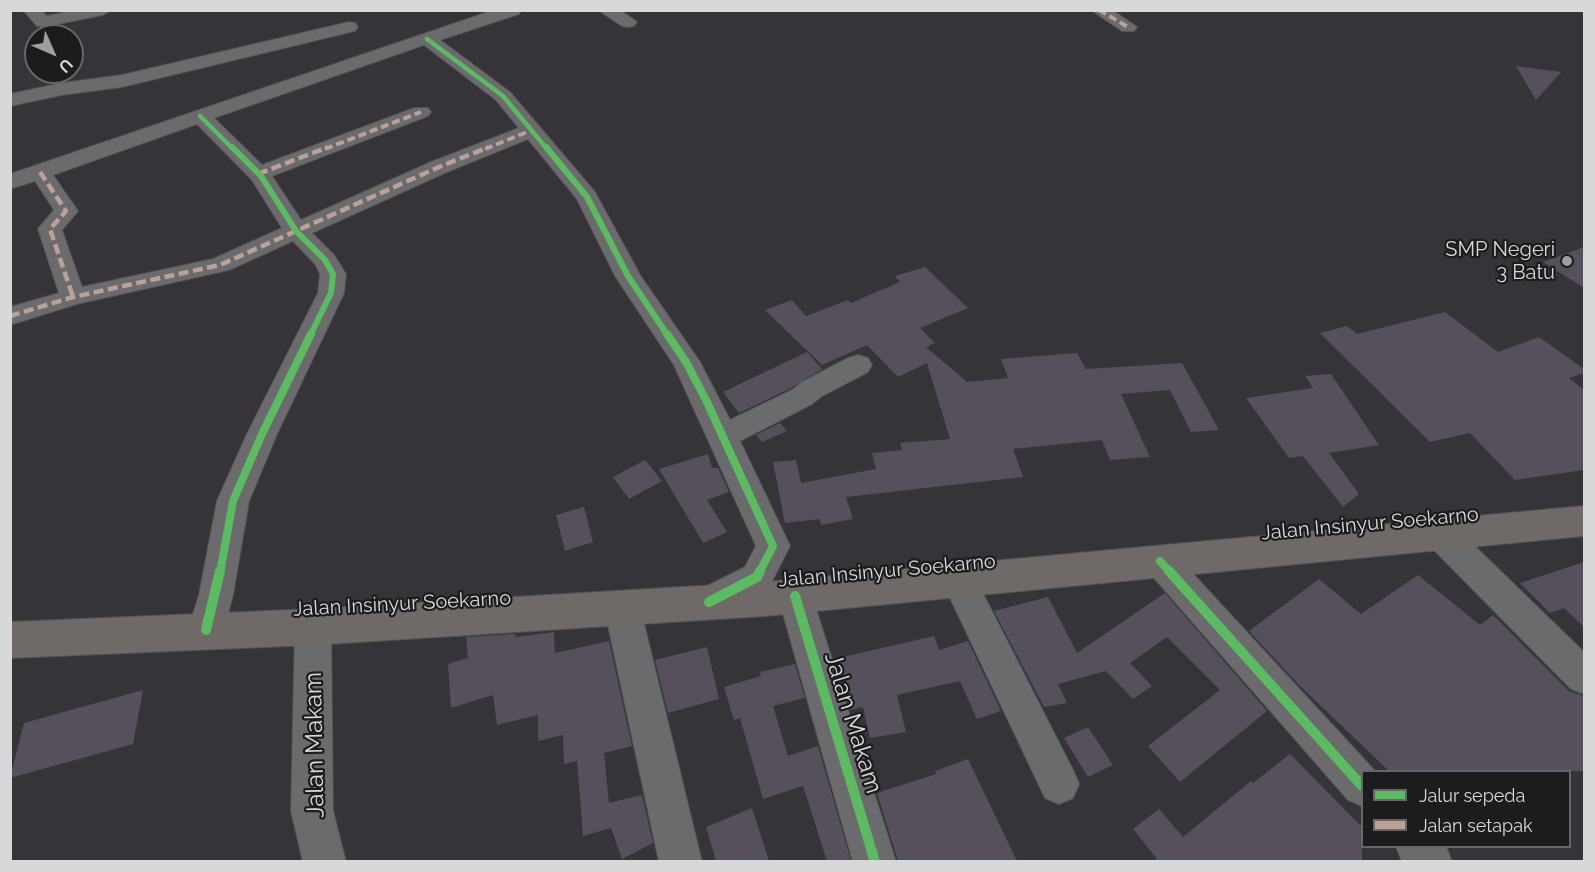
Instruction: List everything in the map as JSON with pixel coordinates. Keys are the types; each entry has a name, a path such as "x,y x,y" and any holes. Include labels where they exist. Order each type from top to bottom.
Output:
{"main road":[{"name":"Jalan Insinyur Soekarno","path":"10,640 313,627 795,596 1441,535 1580,526"}],"street":[{"path":"31,10 43,22 103,10"},
{"path":"333,10 379,55"},
{"path":"10,182 513,10"},
{"path":"606,10 628,22"},
{"path":"1099,10 1128,27"},
{"path":"10,100 62,88 122,81 349,27"},
{"path":"427,39 503,96 587,197 628,276 686,362 723,435 773,546 757,577 709,602"},
{"path":"258,174 421,112"},
{"path":"200,116 258,174 296,231 325,260 333,274 331,293 262,434 233,501 216,595 206,630"},
{"path":"10,316 73,297 210,268 439,166 532,130"},
{"path":"40,172 66,211 50,229 73,297"},
{"path":"723,435 802,397 812,389 858,365"},
{"path":"1441,535 1584,677"},
{"path":"1160,561 1361,785"},
{"path":"959,581 1059,784"},
{"name":"Jalan Makam","path":"795,596 875,861"},
{"path":"622,607 681,861"},
{"name":"Jalan Makam","path":"313,627 312,811 326,861"},
{"path":"1419,848 1431,861"}],"building":[{"path":"1516,66 1561,72 1536,100"},
{"path":"1584,247 1584,288 1543,262"},
{"path":"925,267 968,308 920,328 935,343 926,347 967,382 1008,378 1001,359 1077,353 1086,369 1182,363 1219,430 1191,432 1170,390 1121,394 1150,457 1110,460 1102,440 1013,449 1023,477 846,497 853,519 821,525 820,519 785,523 773,462 796,460 801,483 876,469 872,453 902,450 900,443 950,439 927,363 898,377 867,345 822,365 765,310 792,300 806,316 848,300 851,303 900,282 895,276"},
{"path":"1445,312 1498,352 1539,337 1584,369 1584,373 1569,378 1584,390 1584,470 1515,480 1470,433 1430,442 1320,333 1347,326 1357,334"},
{"path":"807,352 822,369 791,388 739,413 723,392"},
{"path":"1331,374 1379,445 1329,453 1359,494 1343,507 1303,456 1289,458 1246,398 1313,388 1305,376"},
{"path":"780,423 787,431 762,442 756,435"},
{"path":"708,454 712,468 718,468 729,492 707,500 727,532 703,543 659,469"},
{"path":"645,460 662,481 629,499 613,477"},
{"path":"584,507 593,542 565,551 556,515"},
{"path":"1584,562 1584,627 1564,608 1550,613 1520,583"},
{"path":"1418,575 1480,625 1493,615 1569,691 1584,696 1584,771 1388,770 1299,685 1249,631 1319,579 1361,614"},
{"path":"1165,593 1267,711 1180,782 1148,746 1220,690 1167,637 1130,663 1152,686 1133,699 1106,671 1058,684 1067,703 1044,707 994,611 1048,597 1077,653"},
{"path":"554,632 555,653 609,641 632,746 604,753 609,803 642,795 653,843 622,859 611,828 583,836 577,761 564,764 563,735 538,741 538,715 497,725 493,695 451,708 448,664 468,658 466,637 515,634 516,637"},
{"path":"934,636 939,650 968,641 1001,711 977,719 960,681 897,695 906,732 870,738 863,707 850,710 834,659"},
{"path":"707,647 719,699 668,713 655,660"},
{"path":"795,664 805,698 773,706 788,756 818,746 851,861 827,861 803,786 763,799 740,718 734,720 724,687 761,676 760,672"},
{"path":"143,690 133,744 10,778 24,723"},
{"path":"1088,727 1113,765 1088,777 1064,738"},
{"path":"1290,754 1361,826 1362,861 1154,861 1157,859 1133,829 1159,809 1183,837 1251,781 1253,783"},
{"path":"968,759 1017,861 898,861 877,793 936,774 935,771"},
{"path":"752,808 769,861 716,861 706,827"}],"marked path":[{"path":"1099,10 1128,27"},
{"path":"258,174 421,112"},
{"path":"10,316 73,297 220,265 439,167 532,130"},
{"path":"40,172 66,211 50,229 73,297"}],"cycle path":[{"path":"427,39 503,96 587,197 628,276 686,362 706,400 773,546 757,577 709,602"},
{"path":"200,116 261,176 296,231 325,260 333,274 331,293 262,434 233,501 216,595 206,630"},
{"path":"1160,561 1361,785"},
{"path":"795,596 875,862"}],"place":[{"name":"SMP Negeri 3 Batu","path":"1567,261"}]}
